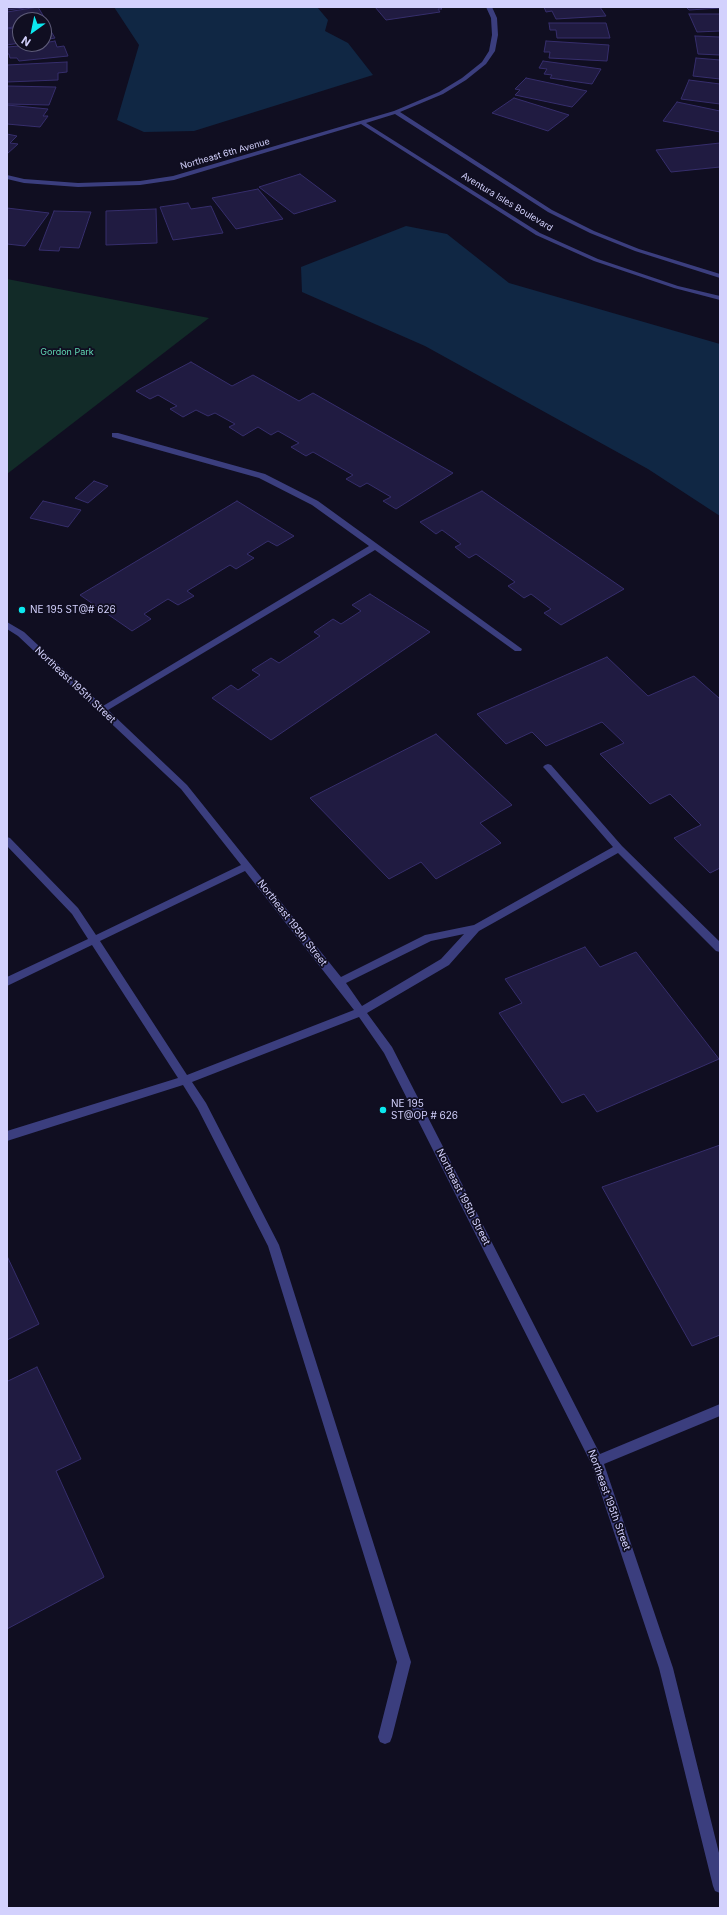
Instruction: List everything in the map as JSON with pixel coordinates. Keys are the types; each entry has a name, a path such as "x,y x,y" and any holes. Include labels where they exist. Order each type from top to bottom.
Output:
{"street":[{"name":"Northeast 6th Avenue","path":"7,177 24,181 78,185 140,183 174,178 396,112 441,93 464,79 484,63 492,50 495,35 494,18 489,7"},
{"name":"Aventura Isles Boulevard","path":"396,112 550,211 592,232 637,250 720,276"},
{"name":"Aventura Isles Boulevard","path":"363,122 538,234 596,260 676,287 720,298"},
{"path":"115,435 262,476 315,502 518,649"},
{"path":"102,710 375,546"},
{"name":"Northeast 195th Street","path":"7,625 20,634 184,786 339,982 388,1050 597,1461 666,1668 720,1886"},
{"path":"548,767 619,848 720,948"},
{"path":"7,840 75,911 202,1106 273,1245 404,1662 385,1736"},
{"path":"339,982 429,938 476,928 619,848"},
{"path":"7,982 247,866"},
{"path":"7,1136 185,1080 361,1012 445,962 476,928"},
{"path":"597,1461 720,1410"}],"green space":[{"name":"Gordon Park","path":"7,279 209,318 7,474"}],"water":[{"path":"114,7 317,7 328,20 325,31 348,43 373,75 194,131 144,132 117,120 139,45"},
{"path":"406,226 447,234 509,283 720,344 720,516 648,469 425,346 302,292 301,267"}],"building":[{"path":"7,7 33,7 7,10"},
{"path":"38,7 41,12 12,12 12,27 7,28 7,12"},
{"path":"375,7 440,7 442,9 438,9 440,12 386,20"},
{"path":"544,7 600,7 606,16 556,19 552,11 546,12"},
{"path":"686,7 720,7 720,8 689,10"},
{"path":"689,14 720,14 720,31 697,32"},
{"path":"549,23 606,23 610,38 557,38 556,30 550,30"},
{"path":"12,28 12,44 7,45 7,29"},
{"path":"695,36 720,37 720,55 698,54"},
{"path":"55,41 57,47 64,46 68,56 19,61 17,58 10,58 9,54 7,54 7,47 12,47 12,52 52,52 52,42"},
{"path":"546,41 609,45 607,61 549,58 550,52 544,52"},
{"path":"696,58 720,60 720,79 693,76"},
{"path":"543,61 601,69 592,84 550,78 552,75 544,74 547,69 539,68"},
{"path":"67,62 67,72 58,73 58,80 7,82 7,65"},
{"path":"526,78 587,91 572,107 515,95 520,90 515,89"},
{"path":"689,80 720,84 720,104 681,99"},
{"path":"7,86 56,87 49,105 7,104"},
{"path":"514,98 569,115 548,131 492,113"},
{"path":"677,102 720,111 720,132 663,121"},
{"path":"7,105 48,109 43,116 48,116 40,127 7,124"},
{"path":"7,134 17,136 10,143 18,144 7,154"},
{"path":"720,143 720,167 671,172 656,150"},
{"path":"300,174 336,201 294,214 259,187"},
{"path":"258,189 283,219 236,229 212,198"},
{"path":"188,203 191,209 211,206 223,233 173,240 160,207"},
{"path":"7,208 49,213 25,246 7,244"},
{"path":"156,209 157,243 106,245 106,211"},
{"path":"54,211 91,212 79,248 60,247 59,251 39,250"},
{"path":"191,362 232,386 253,375 299,401 313,393 453,473 396,509 383,501 391,497 367,483 360,487 346,479 353,475 313,452 306,456 291,447 299,443 278,431 271,435 258,427 243,436 229,427 235,424 215,413 208,416 196,410 183,417 170,409 177,406 158,395 150,399 136,391"},
{"path":"94,481 108,486 88,503 75,498"},
{"path":"482,491 624,589 561,625 544,613 551,609 531,594 524,598 508,586 515,582 476,554 469,558 455,547 461,544 442,530 436,534 420,522"},
{"path":"43,501 81,510 68,527 30,518"},
{"path":"237,501 294,536 277,546 268,541 247,554 254,558 236,569 230,565 187,591 194,596 178,605 168,599 144,614 151,619 132,631 80,595"},
{"path":"370,594 430,632 271,740 212,698 231,685 238,690 260,675 252,670 271,658 279,663 320,636 314,632 333,619 341,624 361,611 352,605"},
{"path":"607,657 648,696 694,676 720,699 720,868 710,873 674,838 701,825 670,794 650,804 600,754 624,743 602,722 546,746 532,732 506,744 477,714"},
{"path":"436,734 512,805 480,823 501,843 436,879 421,862 389,879 310,798"},
{"path":"585,947 600,967 636,952 719,1059 597,1112 584,1094 562,1103 499,1013 522,1003 505,979"},
{"path":"720,1145 720,1335 692,1346 602,1187"},
{"path":"7,1256 39,1324 7,1340"},
{"path":"37,1367 81,1459 56,1471 104,1577 7,1629 7,1378 8,1381"}],"place":[{"name":"NE 195 ST@# 626","path":"22,610"},
{"name":"NE 195 ST@OP # 626","path":"383,1110"}]}
